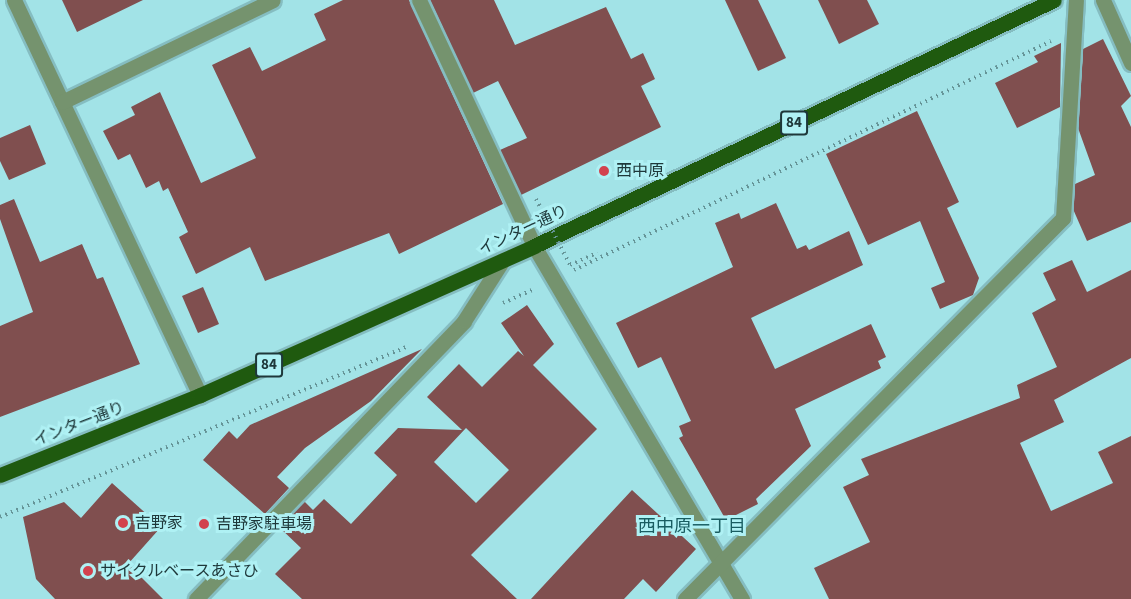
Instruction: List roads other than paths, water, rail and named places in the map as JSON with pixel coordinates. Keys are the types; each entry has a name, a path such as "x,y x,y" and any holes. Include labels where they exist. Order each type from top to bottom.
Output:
{"main road":[{"name":"インター通り","path":"0,475 200,395 503,260 1054,0"}],"street":[{"path":"14,0 200,395"},
{"path":"62,102 273,0"},
{"path":"419,0 534,246 723,560 742,599"},
{"path":"685,599 1064,218 1076,0"},
{"path":"1103,0 1131,63"},
{"path":"196,599 464,321 503,260"}],"place":[{"name":"西中原","path":"604,171"},
{"name":"吉野家","path":"123,523"},
{"name":"吉野家駐車場","path":"204,524"},
{"name":"サイクルベースあさひ","path":"88,571"}],"district":[{"name":"西中原一丁目","path":"692,527"}]}
